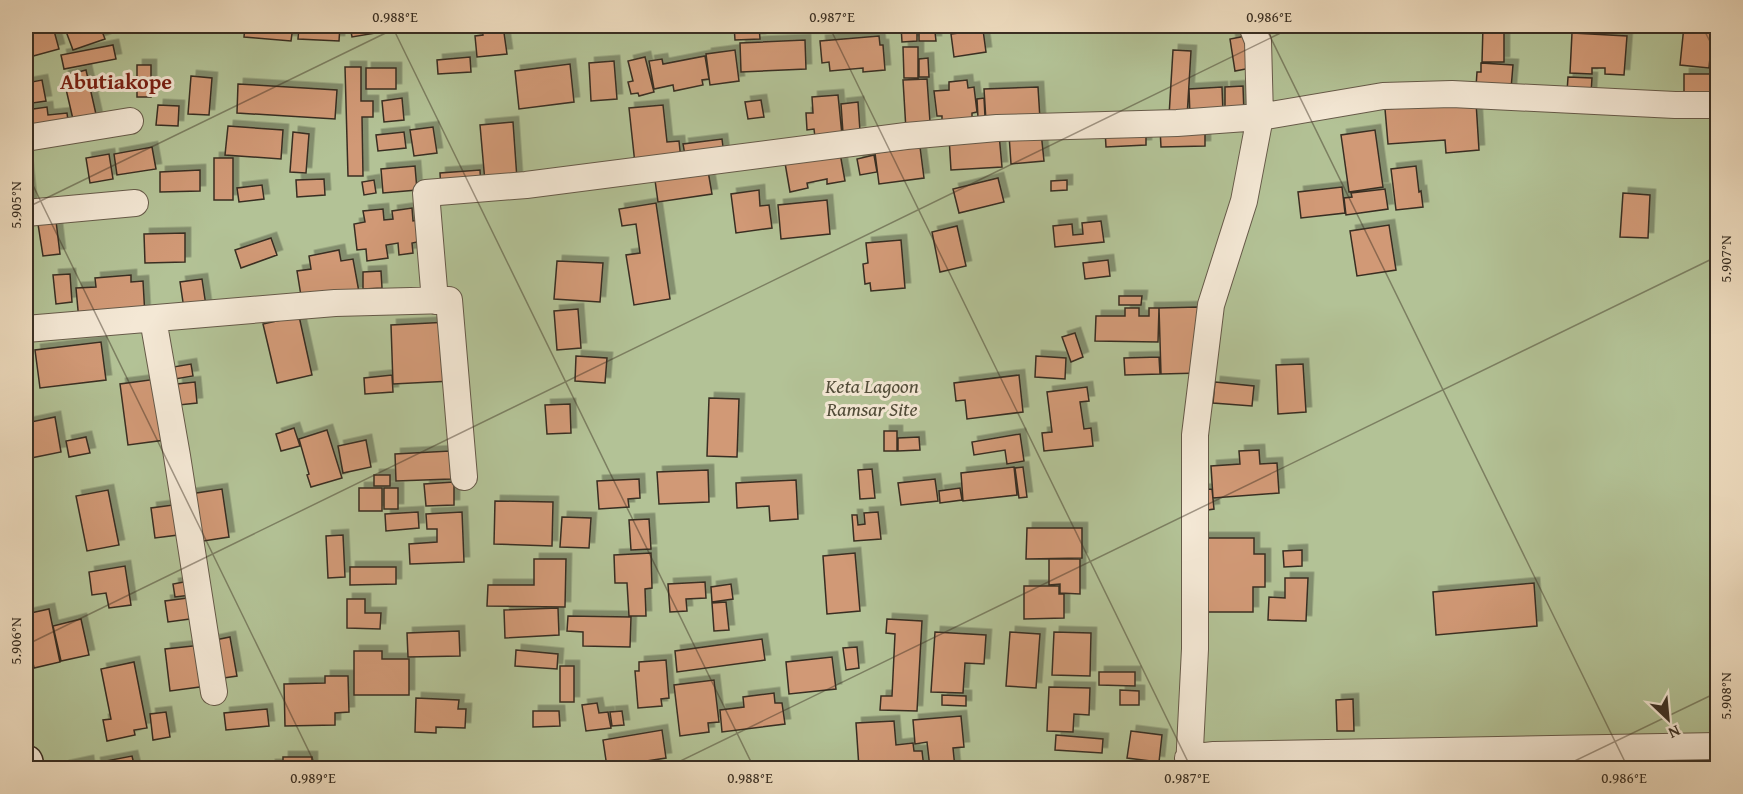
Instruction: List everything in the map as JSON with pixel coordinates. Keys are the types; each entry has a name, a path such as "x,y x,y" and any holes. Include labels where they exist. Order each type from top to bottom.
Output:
{"main road":[{"path":"26,762 27,768"}],"street":[{"path":"1252,26 1258,41 1260,117 1244,201 1211,305 1196,435 1195,649 1189,763 1214,755 1718,746"},
{"path":"435,301 426,193 558,181 906,136 997,128 1177,123 1260,117 1383,96 1440,94 1718,105"},
{"path":"26,138 130,122"},
{"path":"26,213 135,203"},
{"path":"26,329 335,303 449,300 464,477"},
{"path":"153,319 214,692"}],"green space":[{"name":"Keta Lagoon Ramsar Site","path":"26,26 1717,26 1717,768 26,768"}],"building":[{"path":"64,26 100,26 105,39 73,50"},
{"path":"245,26 293,26 291,41 244,37"},
{"path":"299,26 340,26 339,41 298,39"},
{"path":"350,26 374,26 376,33 352,37"},
{"path":"482,26 503,26 507,54 477,57 475,36 483,35"},
{"path":"734,26 759,26 760,39 735,40"},
{"path":"778,26 813,26 814,31 779,33"},
{"path":"901,26 917,26 917,41 902,42"},
{"path":"1483,26 1504,26 1504,62 1482,62"},
{"path":"1573,26 1625,26 1625,30 1573,28"},
{"path":"1684,26 1713,26 1709,68 1680,65"},
{"path":"53,27 59,49 26,58 26,35"},
{"path":"1718,28 1718,94 1713,94"},
{"path":"983,30 986,52 954,57 951,34"},
{"path":"935,32 936,41 919,41 919,33"},
{"path":"1572,33 1627,36 1624,75 1605,74 1605,68 1592,68 1592,74 1570,73"},
{"path":"879,36 880,45 883,45 885,70 863,72 863,68 830,71 829,62 822,63 820,41"},
{"path":"1246,36 1251,68 1235,71 1230,39"},
{"path":"805,40 806,69 741,72 740,43"},
{"path":"113,45 116,59 64,69 61,55"},
{"path":"903,47 918,47 918,78 904,78"},
{"path":"735,50 739,81 710,85 706,54"},
{"path":"1173,50 1191,51 1187,117 1169,116"},
{"path":"705,56 709,79 702,80 703,85 674,91 673,85 654,89 649,61 662,59 663,64"},
{"path":"470,57 471,72 438,74 437,60"},
{"path":"645,57 654,92 639,96 638,93 631,94 628,82 633,81 628,61"},
{"path":"928,58 929,77 919,77 919,59"},
{"path":"614,61 617,99 591,101 589,63"},
{"path":"1481,63 1513,65 1511,89 1476,87 1477,72 1481,72"},
{"path":"570,64 574,102 519,109 515,71"},
{"path":"137,65 151,65 151,97 137,97"},
{"path":"345,67 361,67 361,101 373,101 373,117 362,117 363,176 348,176"},
{"path":"366,68 396,68 396,89 366,89"},
{"path":"86,70 98,123 75,128 63,76"},
{"path":"1684,74 1712,74 1712,99 1684,98"},
{"path":"191,76 212,78 209,115 188,114"},
{"path":"1568,77 1592,78 1591,94 1567,92"},
{"path":"927,79 930,122 906,130 903,80"},
{"path":"42,80 46,101 26,104 26,83"},
{"path":"967,80 968,88 974,87 977,112 972,113 972,118 942,121 942,116 937,116 934,91 949,90 949,82"},
{"path":"238,84 337,90 335,119 237,113"},
{"path":"1243,86 1244,114 1225,115 1225,87"},
{"path":"1038,87 1040,119 986,121 984,89"},
{"path":"1222,87 1223,114 1190,116 1189,89"},
{"path":"838,95 842,135 815,137 814,129 807,130 806,113 813,113 812,97"},
{"path":"402,98 404,120 384,122 382,101"},
{"path":"984,98 985,117 978,118 977,99"},
{"path":"761,100 764,117 748,119 745,102"},
{"path":"858,102 860,131 843,133 841,104"},
{"path":"1476,102 1479,150 1446,153 1445,140 1388,144 1385,109"},
{"path":"158,105 179,106 178,126 156,125"},
{"path":"663,105 667,142 679,141 681,160 635,164 629,108"},
{"path":"47,107 48,115 67,113 69,128 27,134 26,110"},
{"path":"513,122 517,179 485,182 480,125"},
{"path":"228,126 283,130 281,159 225,155"},
{"path":"433,127 437,153 414,156 410,130"},
{"path":"1205,128 1205,146 1161,147 1160,129"},
{"path":"1146,129 1146,145 1106,147 1105,130"},
{"path":"1375,130 1383,187 1349,192 1341,135"},
{"path":"293,132 309,134 306,173 290,172"},
{"path":"404,132 406,148 378,151 376,135"},
{"path":"1041,132 1044,161 1011,164 1009,135"},
{"path":"999,134 1002,167 951,170 949,137"},
{"path":"722,139 724,155 686,161 683,144"},
{"path":"152,147 156,169 117,175 114,154"},
{"path":"920,147 924,178 879,184 875,153"},
{"path":"840,153 845,181 827,184 827,179 807,183 808,188 790,192 785,163"},
{"path":"109,154 113,179 90,183 86,158"},
{"path":"26,155 32,210 26,211"},
{"path":"874,155 877,172 860,175 857,159"},
{"path":"214,158 233,158 233,200 214,200"},
{"path":"707,165 712,194 658,202 654,173"},
{"path":"415,166 417,190 383,193 381,169"},
{"path":"1416,166 1423,207 1396,210 1391,169"},
{"path":"200,170 200,191 160,192 160,172"},
{"path":"480,170 481,187 441,190 440,173"},
{"path":"998,178 1004,202 959,213 953,189"},
{"path":"324,179 325,195 297,197 296,180"},
{"path":"374,180 376,193 364,195 362,182"},
{"path":"1067,180 1067,190 1051,191 1051,181"},
{"path":"262,185 264,199 239,202 237,188"},
{"path":"1342,187 1345,213 1301,218 1298,192"},
{"path":"1385,189 1388,209 1346,215 1344,198 1352,197 1351,193"},
{"path":"759,190 760,206 769,205 772,228 736,233 731,194"},
{"path":"1623,193 1650,195 1648,238 1620,237"},
{"path":"827,200 830,234 781,239 778,205"},
{"path":"656,203 670,299 634,305 626,255 640,253 636,224 622,226 619,209"},
{"path":"412,208 413,221 419,220 422,241 412,243 413,253 399,255 398,243 386,245 388,258 367,261 366,249 357,250 354,224 365,222 363,211 383,209 384,220 393,219 392,211"},
{"path":"56,221 60,254 43,256 38,224"},
{"path":"1101,221 1104,242 1055,247 1053,226 1072,224 1073,235 1083,234 1082,223"},
{"path":"1389,225 1396,270 1357,276 1350,231"},
{"path":"957,226 966,266 940,272 932,232"},
{"path":"185,233 185,262 145,263 144,234"},
{"path":"271,238 277,255 241,268 235,250"},
{"path":"901,240 905,288 871,291 870,283 865,284 863,264 868,263 866,243"},
{"path":"339,250 341,261 353,259 359,292 302,302 297,271 311,269 309,256"},
{"path":"1108,260 1110,276 1085,279 1083,263"},
{"path":"557,261 603,263 600,302 554,299"},
{"path":"381,271 382,288 363,289 363,272"},
{"path":"70,274 72,302 56,304 53,275"},
{"path":"131,275 131,282 143,281 145,316 79,321 76,288 96,287 95,278"},
{"path":"202,279 206,306 184,309 180,282"},
{"path":"1119,296 1142,296 1141,305 1119,305"},
{"path":"1198,307 1200,373 1161,374 1159,308"},
{"path":"1125,308 1139,308 1139,316 1149,316 1149,308 1159,308 1158,342 1095,341 1096,316 1125,316"},
{"path":"578,309 581,348 557,350 554,311"},
{"path":"299,316 312,375 277,383 263,324"},
{"path":"449,322 452,381 393,384 391,325"},
{"path":"1075,333 1083,357 1071,362 1062,337"},
{"path":"101,342 106,380 40,388 35,350"},
{"path":"576,356 607,358 605,383 575,381"},
{"path":"1036,356 1066,358 1065,379 1035,377"},
{"path":"1159,357 1160,374 1125,375 1124,358"},
{"path":"191,364 193,376 175,379 173,367"},
{"path":"1303,364 1306,412 1278,414 1276,365"},
{"path":"392,375 393,392 365,394 364,378"},
{"path":"1019,375 1023,412 967,419 965,400 956,401 954,383"},
{"path":"157,379 165,440 128,445 120,384"},
{"path":"195,382 197,403 179,405 177,384"},
{"path":"1215,382 1254,386 1252,406 1213,403"},
{"path":"1087,387 1089,401 1080,402 1084,429 1091,428 1093,446 1044,451 1042,433 1052,432 1047,392"},
{"path":"709,398 739,399 737,457 707,456"},
{"path":"570,404 571,433 547,434 545,405"},
{"path":"55,417 61,452 26,459 26,423"},
{"path":"294,428 300,446 281,451 276,434"},
{"path":"327,430 342,478 311,487 299,439"},
{"path":"884,431 897,431 897,451 884,451"},
{"path":"1020,434 1024,461 1007,464 1005,450 974,455 972,442"},
{"path":"86,437 90,453 69,457 66,441"},
{"path":"919,437 920,450 898,451 898,438"},
{"path":"366,440 371,467 343,473 338,446"},
{"path":"1259,450 1260,464 1277,463 1279,493 1213,498 1211,466 1240,464 1239,451"},
{"path":"450,451 451,479 396,481 395,454"},
{"path":"1014,467 1017,495 963,501 961,473"},
{"path":"1023,467 1027,497 1019,498 1015,468"},
{"path":"872,469 875,498 860,499 858,470"},
{"path":"708,470 709,502 659,504 657,472"},
{"path":"374,475 390,475 390,486 374,486"},
{"path":"639,479 640,498 628,499 629,507 599,509 597,481"},
{"path":"935,479 938,501 901,505 898,483"},
{"path":"796,480 798,519 770,521 769,506 737,508 736,483"},
{"path":"454,482 454,505 426,506 424,484"},
{"path":"359,488 382,488 382,511 359,511"},
{"path":"384,488 398,488 398,509 384,509"},
{"path":"960,488 962,500 940,503 939,491"},
{"path":"222,489 229,537 197,542 190,494"},
{"path":"1212,489 1214,509 1201,511 1200,490"},
{"path":"108,490 119,545 87,551 76,496"},
{"path":"495,501 553,502 552,546 494,544"},
{"path":"173,505 178,535 155,538 151,508"},
{"path":"418,512 419,528 386,531 385,514"},
{"path":"462,512 464,562 410,564 409,544 437,542 437,529 427,529 426,514"},
{"path":"878,512 881,539 854,541 852,515 857,515 858,525 865,524 864,513"},
{"path":"562,517 591,518 589,548 560,547"},
{"path":"649,519 651,549 631,550 629,520"},
{"path":"1027,528 1082,528 1082,558 1026,559"},
{"path":"343,535 345,577 328,578 326,536"},
{"path":"1203,538 1254,538 1254,554 1265,554 1265,587 1253,587 1253,612 1202,612"},
{"path":"1302,550 1302,566 1284,567 1283,551"},
{"path":"651,553 652,588 645,589 646,616 629,616 627,583 615,583 614,555"},
{"path":"855,553 860,611 827,614 823,556"},
{"path":"534,559 566,559 565,607 487,606 488,585 534,585"},
{"path":"1049,559 1080,559 1080,594 1060,593 1060,584 1049,585"},
{"path":"125,566 131,605 109,608 106,593 92,595 89,572"},
{"path":"350,567 396,567 396,584 350,585"},
{"path":"1285,578 1308,578 1306,621 1268,620 1269,597 1285,598"},
{"path":"189,581 191,595 175,597 173,584"},
{"path":"705,582 706,598 686,599 687,611 670,612 668,584"},
{"path":"1534,583 1537,626 1436,635 1433,592"},
{"path":"731,584 733,599 712,602 711,587"},
{"path":"1024,586 1059,586 1059,594 1064,594 1064,618 1024,619"},
{"path":"195,597 197,618 168,622 165,601"},
{"path":"347,599 365,599 365,613 381,613 380,629 347,628"},
{"path":"726,602 729,630 714,631 712,603"},
{"path":"558,608 559,635 505,638 504,610"},
{"path":"49,609 60,662 34,668 26,630 26,614"},
{"path":"568,616 631,617 630,647 583,646 583,632 567,631"},
{"path":"81,619 89,655 61,661 53,626"},
{"path":"887,619 922,621 917,711 880,710 881,696 892,696 895,634 886,633"},
{"path":"459,631 460,656 408,657 407,633"},
{"path":"935,632 986,635 984,664 965,663 963,693 931,692"},
{"path":"1010,632 1040,634 1036,688 1006,686"},
{"path":"1054,632 1091,633 1090,676 1052,675"},
{"path":"230,637 237,676 217,679 210,641"},
{"path":"762,639 765,660 677,672 675,651"},
{"path":"202,645 207,686 170,691 165,649"},
{"path":"857,647 859,668 846,670 843,648"},
{"path":"516,650 558,654 557,669 515,666"},
{"path":"354,651 382,651 382,659 409,659 409,695 354,695"},
{"path":"832,657 836,689 789,694 786,662"},
{"path":"666,660 669,698 661,699 662,706 638,708 635,671 639,671 639,662"},
{"path":"134,662 147,728 134,730 135,735 107,741 103,720 111,719 101,669"},
{"path":"560,666 574,666 574,702 560,702"},
{"path":"1099,672 1135,672 1135,686 1099,685"},
{"path":"325,676 348,676 349,712 335,713 335,725 285,726 284,684 325,683"},
{"path":"714,680 719,722 708,723 709,732 680,736 674,685"},
{"path":"1049,687 1090,688 1089,715 1074,714 1073,732 1047,731"},
{"path":"1120,690 1139,691 1139,705 1120,705"},
{"path":"774,693 775,703 782,703 785,724 722,732 720,710 744,707 743,697"},
{"path":"942,695 966,696 966,706 942,705"},
{"path":"416,698 459,700 458,709 466,709 465,728 436,727 436,733 415,732"},
{"path":"1353,699 1354,731 1337,731 1336,700"},
{"path":"597,703 599,713 608,712 611,728 586,731 582,705"},
{"path":"267,709 269,726 226,730 224,713"},
{"path":"533,711 559,711 560,726 533,727"},
{"path":"622,711 624,725 612,726 610,712"},
{"path":"166,712 170,737 153,740 150,714"},
{"path":"961,716 964,747 953,748 955,768 930,768 927,742 915,744 913,720"},
{"path":"894,721 896,745 913,743 914,751 922,751 924,768 859,768 856,723"},
{"path":"662,730 666,758 607,767 603,740"},
{"path":"1131,731 1162,735 1159,762 1127,758"},
{"path":"1056,735 1103,739 1102,753 1055,750"},
{"path":"132,756 135,768 96,768 95,763"},
{"path":"283,757 312,757 312,768 270,768 270,765 283,765"},
{"path":"88,761 89,768 65,768 64,766"},
{"path":"1692,764 1692,768 1480,768"},
{"path":"1455,766 1455,768 1357,768 1357,767"}],"district":[{"name":"Abutiakope","path":"116,81"}]}
